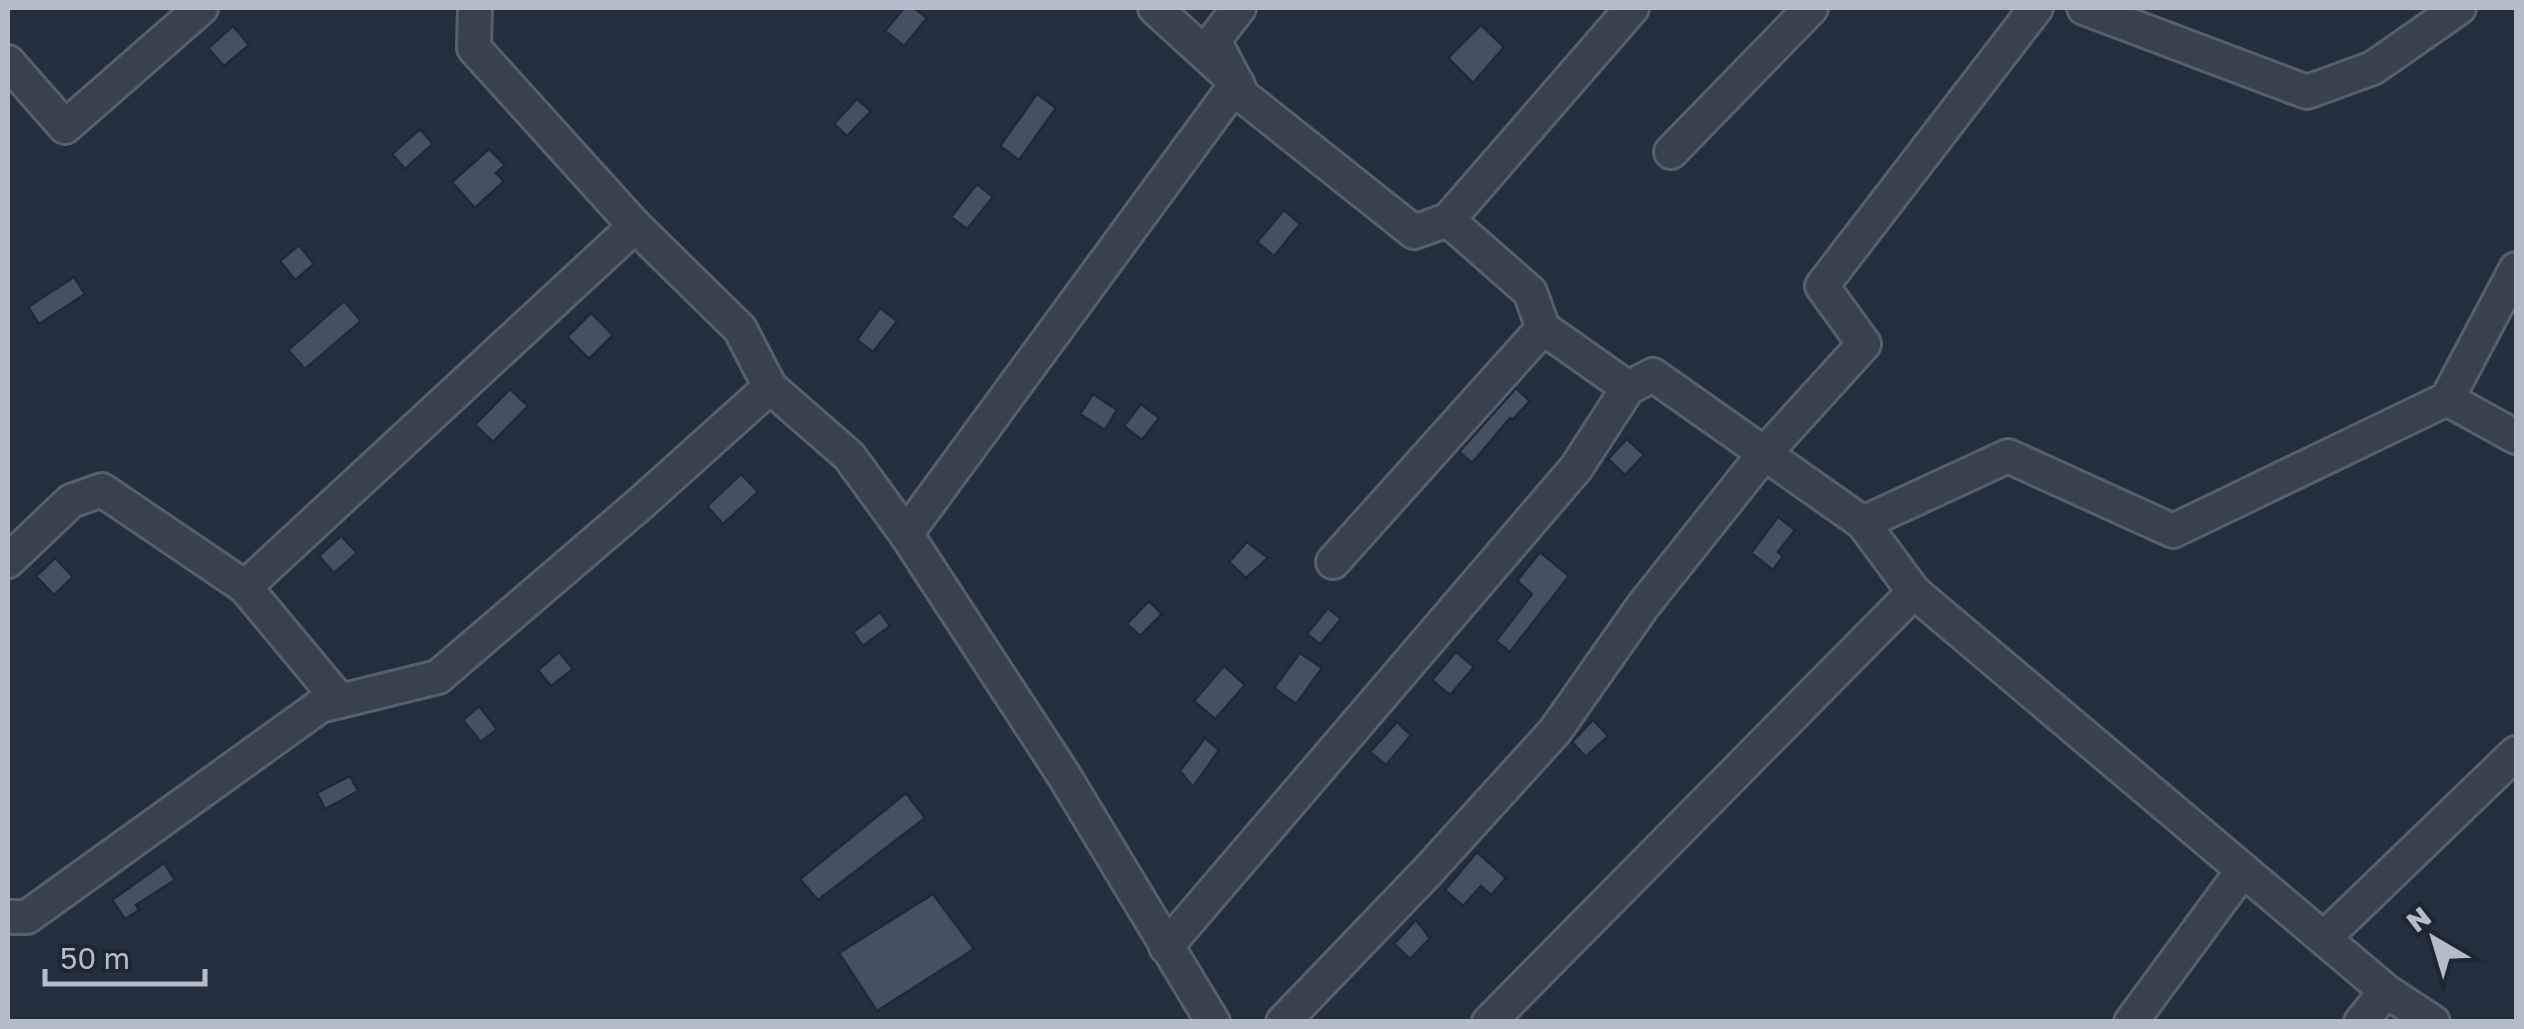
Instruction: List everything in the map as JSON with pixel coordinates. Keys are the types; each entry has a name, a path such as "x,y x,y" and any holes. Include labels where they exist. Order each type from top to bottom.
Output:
{"street":[{"path":"8,62 65,127 201,8"},
{"path":"475,8 474,48 635,226 740,328 770,386 849,456 906,534 1063,774 1213,1022"},
{"path":"1155,8 1237,84"},
{"path":"1238,8 1214,40 1244,96 1414,232 1448,220 1632,8"},
{"path":"1671,152 1811,8"},
{"path":"1283,1022 1556,731 1643,606 1764,454 1864,344 1822,286 2036,8"},
{"path":"2084,8 2307,92 2373,68 2459,8"},
{"path":"906,534 1237,84"},
{"path":"1448,220 1530,292 1543,328 1628,388"},
{"path":"245,587 635,226"},
{"path":"1863,523 2008,456 2173,531 2446,399 2516,269"},
{"path":"1333,562 1543,328"},
{"path":"1166,947 1576,468 1628,388 1653,375 1863,523 1914,592 2386,990 2433,1022"},
{"path":"8,917 27,917 320,706 438,677 770,386"},
{"path":"2446,399 2516,437"},
{"path":"8,561 71,501 102,490 245,587 340,702"},
{"path":"1489,1022 1914,592"},
{"path":"2324,938 2516,753"},
{"path":"2131,1022 2244,870"},
{"path":"2361,1022 2386,990"}],"building":[{"path":"904,8 914,8 927,18 904,46 885,31"},
{"path":"1481,25 1504,47 1473,83 1448,58"},
{"path":"233,26 249,45 224,66 208,48"},
{"path":"1037,94 1056,108 1019,160 1000,146"},
{"path":"857,99 871,111 847,136 834,124"},
{"path":"420,129 433,144 405,169 392,154"},
{"path":"489,149 505,165 496,173 504,181 475,208 452,182"},
{"path":"977,184 993,197 967,229 951,217"},
{"path":"1284,210 1300,224 1274,256 1257,242"},
{"path":"299,245 314,264 295,280 280,261"},
{"path":"74,277 85,294 39,324 28,307"},
{"path":"344,301 361,321 305,369 288,350"},
{"path":"880,308 897,321 873,352 857,340"},
{"path":"591,313 613,335 589,359 567,337"},
{"path":"1516,388 1530,401 1472,463 1459,452"},
{"path":"510,389 528,406 493,442 475,425"},
{"path":"1093,394 1117,410 1105,430 1080,414"},
{"path":"1141,404 1159,418 1142,440 1124,426"},
{"path":"1627,439 1644,455 1625,475 1608,459"},
{"path":"741,474 758,492 723,524 707,506"},
{"path":"1778,517 1795,530 1778,552 1783,556 1773,570 1751,553"},
{"path":"341,536 357,553 334,573 319,556"},
{"path":"1247,542 1268,558 1246,578 1229,562"},
{"path":"1540,552 1569,576 1510,652 1496,641 1532,594 1517,581"},
{"path":"55,558 73,577 54,595 36,576"},
{"path":"1149,601 1162,614 1140,636 1127,624"},
{"path":"1328,608 1341,619 1320,644 1307,634"},
{"path":"880,612 890,626 863,646 853,632"},
{"path":"559,652 573,669 551,686 538,670"},
{"path":"1456,652 1474,667 1450,695 1432,680"},
{"path":"1300,653 1322,668 1296,704 1274,688"},
{"path":"1224,666 1245,685 1215,719 1194,701"},
{"path":"479,706 497,729 481,742 463,720"},
{"path":"1593,720 1608,736 1586,757 1572,742"},
{"path":"1397,722 1411,735 1386,765 1370,752"},
{"path":"1205,738 1219,750 1193,787 1180,771"},
{"path":"350,776 358,791 325,809 317,793"},
{"path":"906,793 925,818 818,900 800,879"},
{"path":"1477,852 1506,878 1491,895 1481,886 1463,906 1445,890"},
{"path":"164,863 175,880 136,905 139,910 125,919 112,900"},
{"path":"933,894 974,949 877,1011 839,953"},
{"path":"1416,920 1430,938 1410,959 1394,944"}]}
